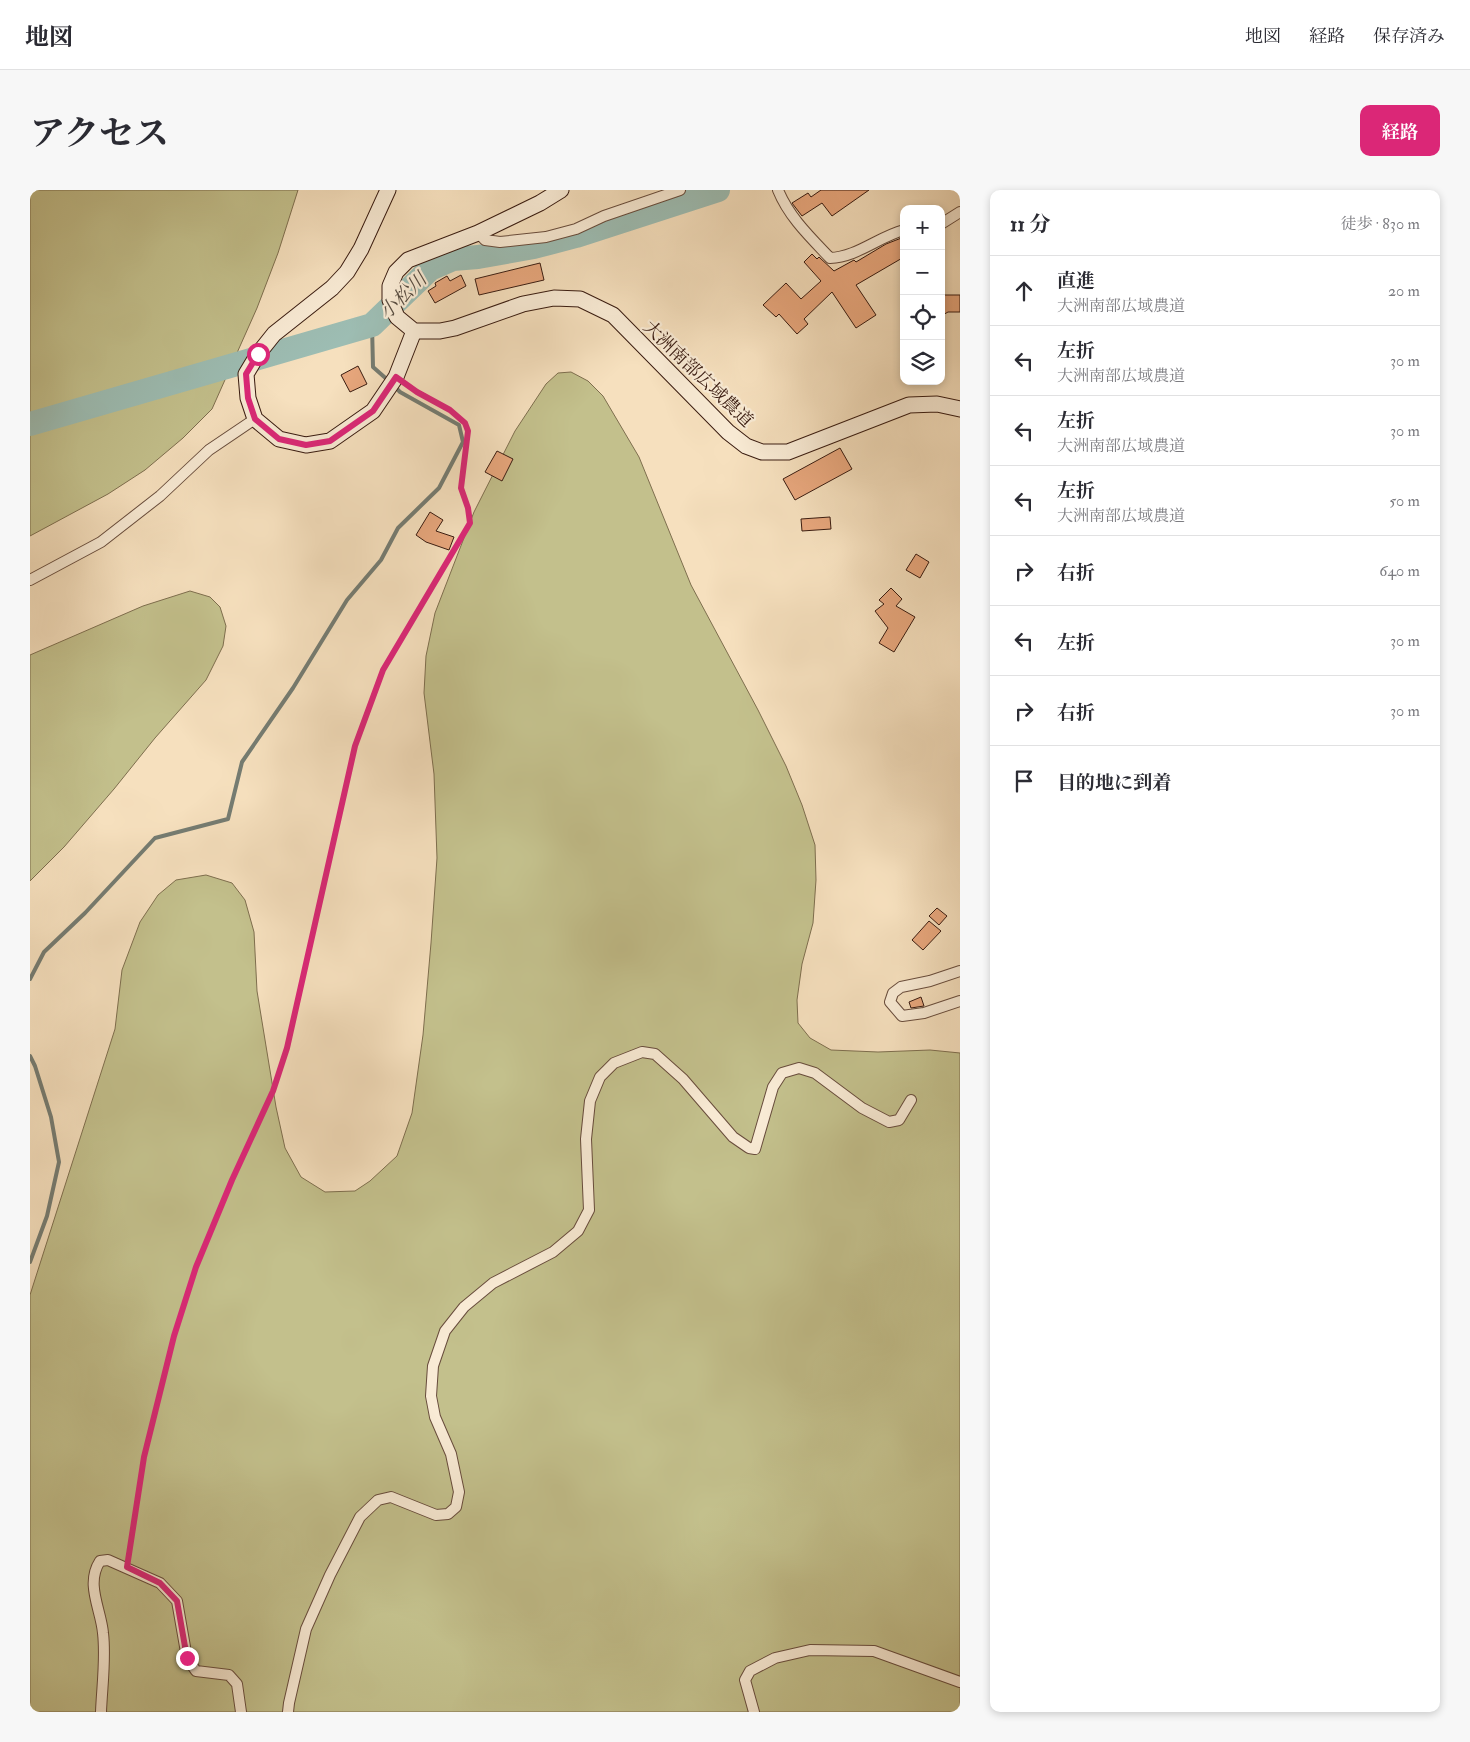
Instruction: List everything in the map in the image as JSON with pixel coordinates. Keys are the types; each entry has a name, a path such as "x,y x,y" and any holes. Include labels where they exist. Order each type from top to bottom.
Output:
{"street":[{"path":"388,190 361,249 347,272 332,288 274,334 258,354 246,374 248,398 255,419 279,439 306,445 330,441 373,411 396,377 414,331 396,317 390,300 390,286 396,272 408,260 478,233 540,203 560,190"},
{"path":"478,233 485,240 500,242 546,237 576,229 604,216 680,190"},
{"path":"778,190 785,206 800,227 830,258 842,258 900,231"},
{"path":"945,221 960,212"},
{"name":"大洲南部広域農道","path":"414,331 440,331 455,328 523,304 554,298 580,299 613,315 728,432 746,446 762,452 788,452 909,405 936,404 960,409"},
{"path":"30,580 101,542 160,496 209,450 255,419"},
{"path":"960,971 930,981 901,987 893,993 890,1002 902,1016 924,1013 960,1001"},
{"path":"288,1712 288,1703 306,1629 330,1575 360,1517 378,1500 391,1497 436,1515 448,1514 456,1507 459,1492 450,1454 435,1417 430,1396 433,1366 445,1331 464,1308 493,1284 553,1252 578,1230 588,1210 586,1139 590,1101 600,1077 614,1063 642,1052 655,1054 683,1079 733,1137 748,1148 756,1149 773,1087 782,1073 799,1068 815,1073 862,1108 889,1122 899,1120 911,1100"},
{"path":"101,1712 103,1633 94,1589 95,1570 100,1561 108,1560 160,1583 177,1601 187,1658 196,1671 229,1675 237,1684 241,1712"},
{"path":"754,1712 746,1680 750,1671 775,1658 810,1650 874,1651 960,1682"}],"path":[{"path":"127,1567 144,1457 174,1336 196,1267 232,1180 273,1091 284,1057 355,746 383,670 470,523 468,508 461,488 468,431 465,423 450,410 417,392 396,377"}],"shaded area":[{"path":"30,190 298,190 278,253 257,308 212,409 183,438 145,470 108,494 30,536"},
{"path":"571,372 588,381 603,396 639,457 691,585 758,710 786,766 802,805 815,845 816,880 813,923 802,964 797,1000 798,1023 810,1038 831,1050 878,1052 930,1050 960,1053 960,1712 30,1712 30,1295 115,1029 122,970 140,922 158,895 176,880 206,875 232,883 245,900 254,932 257,991 276,1107 285,1148 301,1177 325,1192 355,1191 370,1181 397,1156 412,1113 423,1035 437,858 434,774 424,693 426,656 435,613 474,512 515,431 546,384 558,373"},
{"path":"190,591 210,597 220,607 226,626 223,646 206,680 64,847 30,881 30,655 143,606"}],"building":[{"path":"821,190 869,190 832,216 822,203 802,216 792,203 808,193 811,197"},
{"path":"900,239 900,259 856,285 876,315 856,328 832,292 804,319 808,324 797,334 779,314 776,317 763,305 786,283 801,299 821,281 804,262 812,254 817,259 819,257 834,271 854,260 856,262 886,244"},
{"path":"540,263 544,280 479,295 475,279"},
{"path":"461,275 466,286 435,303 428,291 436,286 435,283 447,276 450,281"},
{"path":"945,295 960,295 960,312 945,314"},
{"path":"358,366 367,384 350,392 341,375"},
{"path":"840,448 852,469 795,500 783,479"},
{"path":"497,451 513,459 502,481 485,472"},
{"path":"430,512 443,520 436,531 454,537 449,550 426,542 416,535"},
{"path":"830,517 831,529 802,531 801,519"},
{"path":"916,554 929,562 920,578 906,570"},
{"path":"891,588 902,599 896,606 915,617 894,652 879,643 888,628 875,611 884,604 879,600"},
{"path":"937,908 947,916 939,925 929,916"},
{"path":"929,921 941,931 923,950 912,940"},
{"path":"921,997 924,1006 911,1008 909,1002"}],"waterway":[{"name":"小松川","path":"30,424 372,325 430,269 453,259 478,257 534,247 576,236 718,190"},
{"path":"372,325 373,367 390,382"},
{"path":"30,979 44,952 85,913 155,838 228,819 242,762 293,688 347,600 381,560 398,528 439,488 463,442 459,425 400,392 395,387"},
{"path":"30,1056 51,1117 59,1162 47,1216 30,1262"}],"route":[{"path":"187,1658 177,1601 160,1583 127,1567 144,1457 174,1336 196,1267 232,1180 273,1091 287,1048 355,746 383,670 470,523 468,508 461,488 468,431 465,423 450,410 417,392 396,377 373,411 330,441 306,445 279,439 255,419 248,398 246,374 258,354"}]}
